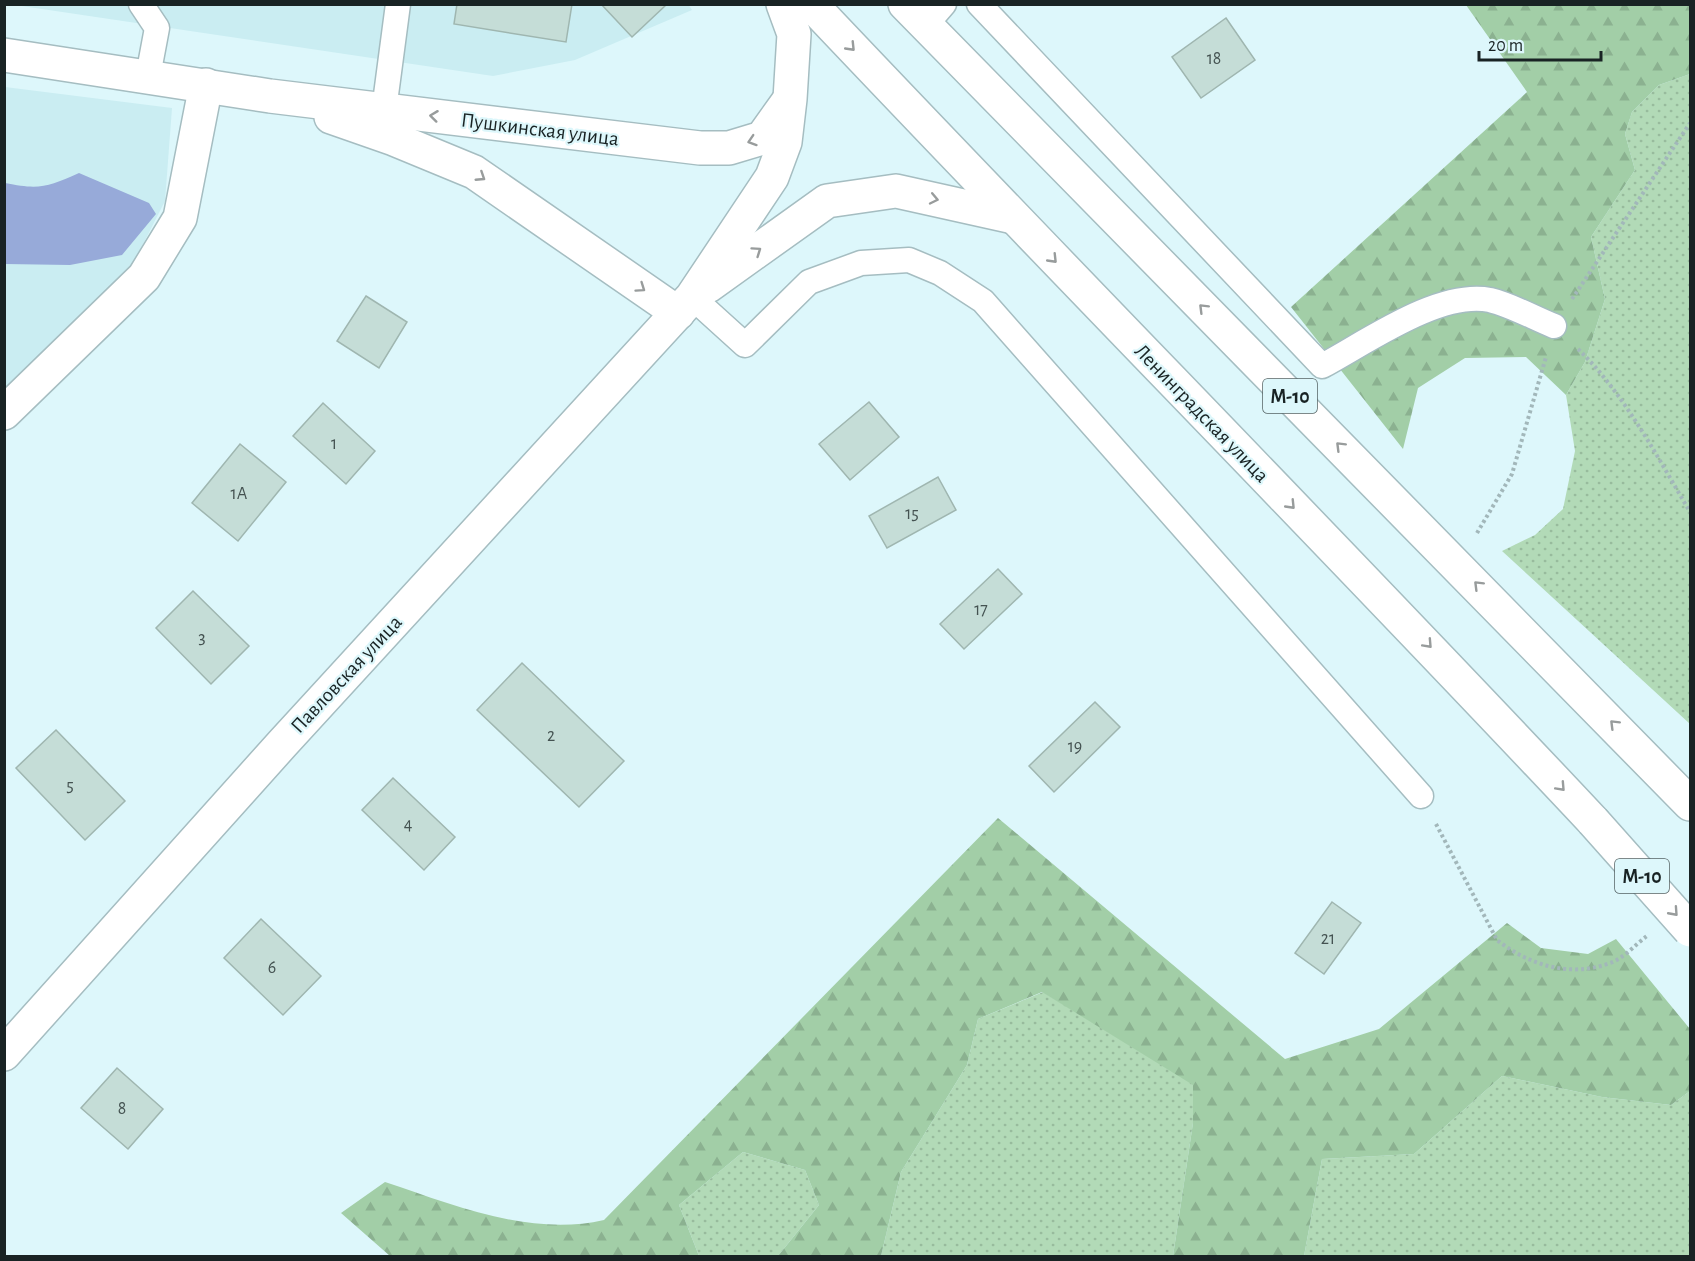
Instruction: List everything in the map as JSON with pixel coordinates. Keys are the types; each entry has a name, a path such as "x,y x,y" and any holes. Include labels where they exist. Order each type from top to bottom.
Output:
{"main road":[{"path":"685,305 772,177 785,142 794,34 783,4"},
{"name":"Ленинградская улица","path":"811,4 1013,217 1395,610 1593,821 1690,930"},
{"name":"М-10","path":"924,12 1655,765 1690,804"},
{"name":"Пушкинская улица","path":"4,55 270,96 700,148 729,148 762,138 790,99"},
{"path":"4,413 144,277 180,218 206,85"},
{"name":"Пушкинская улица","path":"270,96 394,139 474,172 685,305"},
{"path":"685,305 827,201 896,191 1013,217"},
{"name":"Павловская улица","path":"4,1054 282,744 685,305"}],"lane":[{"path":"141,4 157,28 148,76"},
{"path":"384,110 398,4"},
{"path":"979,4 1322,366 1436,305 1464,298 1491,301 1554,326"},
{"path":"685,305 745,345 809,282 861,263 909,260 940,273 983,301 1421,796"}],"path":[{"path":"1554,326 1595,366 1655,453 1690,512"},
{"path":"1421,796 1497,940 1512,952 1540,964 1571,972 1611,963"}],"shaded area":[{"path":"688,4 692,10 575,60 493,76 15,5"},
{"path":"5,87 172,108 165,201 134,262 5,393"}],"green space":[{"path":"1466,5 1690,5 1690,74 1659,85 1632,112 1625,134 1635,170 1591,237 1605,299 1585,362 1566,395 1526,357 1465,358 1418,388 1403,449 1291,307 1527,92"},
{"path":"1690,74 1690,724 1502,551 1535,535 1563,509 1575,451 1566,395 1585,362 1605,299 1591,237 1635,170 1625,134 1632,112 1659,85"},
{"path":"998,818 1285,1059 1379,1029 1507,923 1541,948 1588,954 1616,939 1690,1029 1690,1091 1671,1105 1602,1097 1502,1076 1414,1154 1322,1159 1304,1256 1173,1256 1193,1123 1193,1085 1042,992 978,1019 967,1065 901,1172 881,1256 778,1256 819,1205 805,1170 743,1152 679,1205 699,1256 390,1256 341,1213 385,1182 465,1209 520,1222 576,1224 604,1220"},
{"path":"1043,992 1193,1084 1193,1123 1173,1256 881,1256 901,1172 967,1065 978,1019"},
{"path":"1502,1076 1602,1097 1671,1105 1690,1091 1690,1256 1304,1256 1322,1159 1414,1154"},
{"path":"743,1152 805,1170 819,1205 778,1256 699,1256 679,1205"}],"water":[{"path":"79,173 149,203 156,214 122,255 70,265 5,264 5,183 43,186"}],"building":[{"path":"457,4 572,4 566,42 454,24"},
{"path":"601,4 665,4 666,5 632,37"},
{"path":"1226,18 1255,60 1201,98 1172,57"},
{"path":"366,296 407,322 379,368 337,341"},
{"path":"869,402 899,437 850,480 819,444"},
{"path":"323,403 375,451 346,484 293,436"},
{"path":"240,444 286,482 238,541 192,503"},
{"path":"938,477 956,510 887,548 869,516"},
{"path":"998,569 1022,594 964,649 940,624"},
{"path":"193,591 249,646 211,684 156,628"},
{"path":"522,663 624,761 579,807 477,710"},
{"path":"1095,702 1120,727 1054,792 1029,766"},
{"path":"56,730 125,801 85,840 16,768"},
{"path":"393,778 455,837 424,870 362,810"},
{"path":"1332,902 1361,923 1324,974 1295,953"},
{"path":"261,919 321,976 283,1015 224,958"},
{"path":"117,1068 163,1109 128,1149 81,1108"}]}
